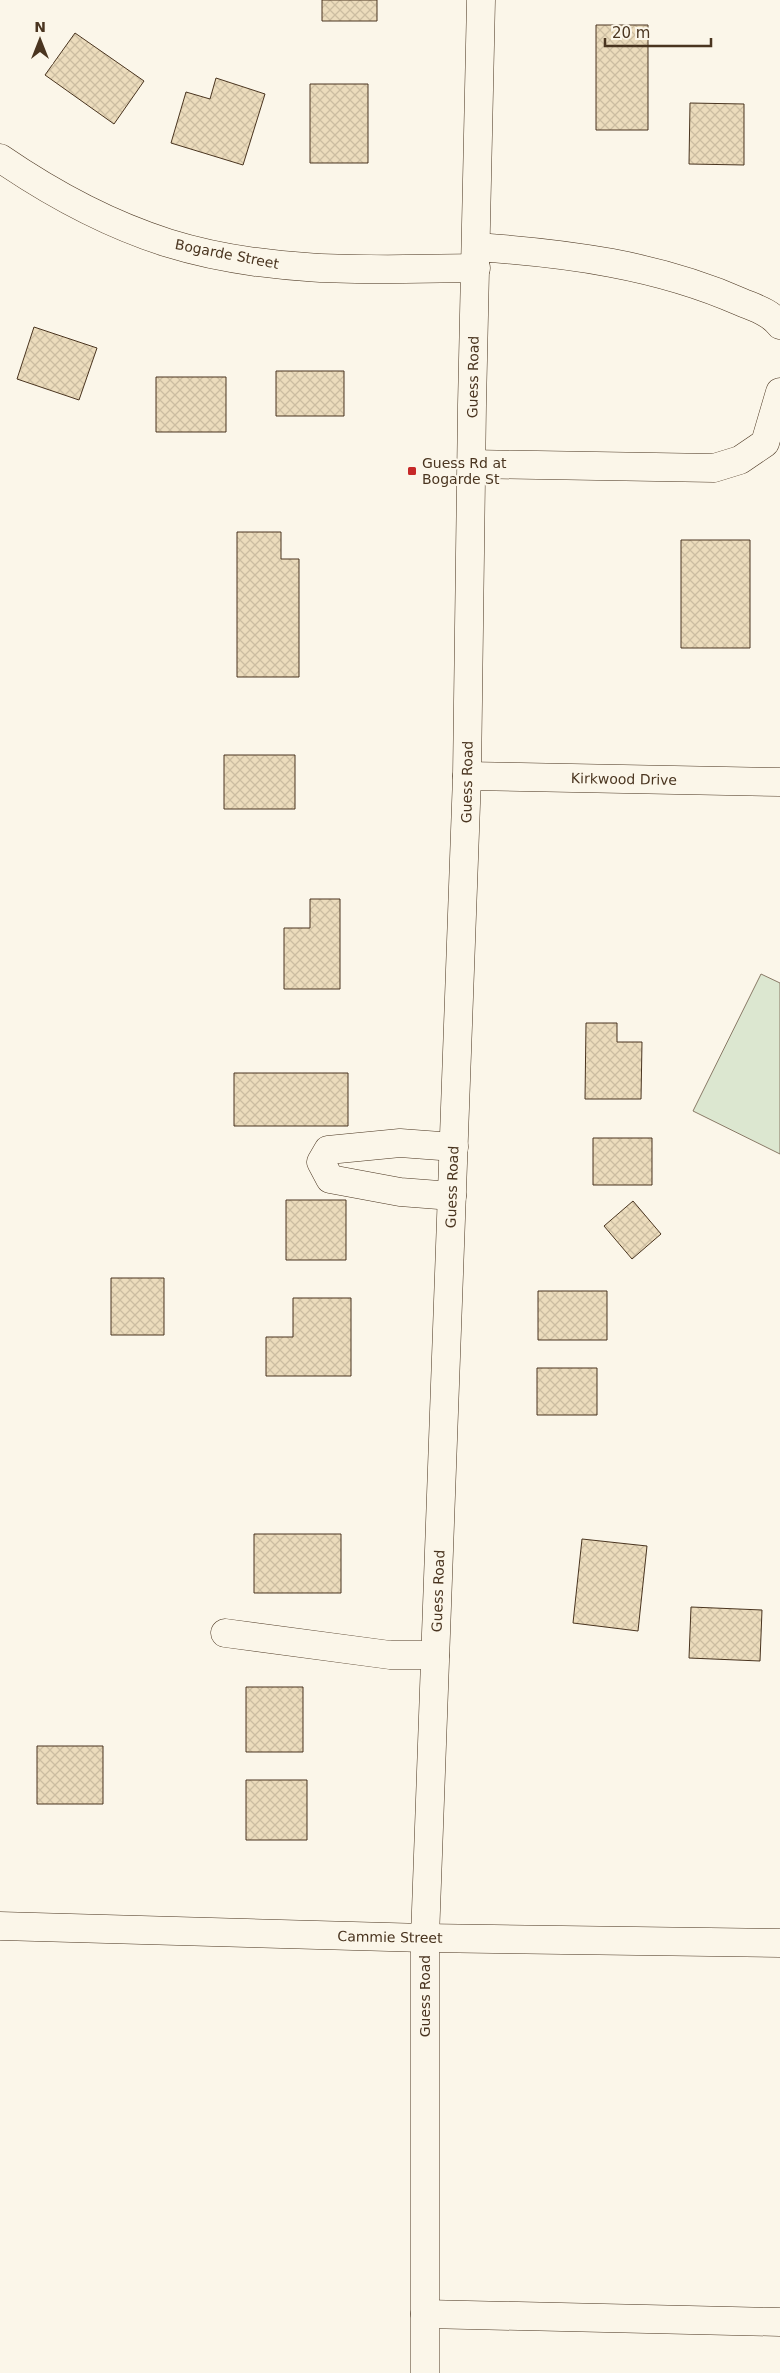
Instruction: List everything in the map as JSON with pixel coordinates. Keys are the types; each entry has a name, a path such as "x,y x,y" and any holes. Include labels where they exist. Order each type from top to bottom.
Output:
{"main road":[{"name":"Guess Road","path":"425,2373 425,1938 467,776 471,464 481,0"},
{"name":"Bogarde Street","path":"0,158 39,184 73,202 140,233 205,253 276,264 337,269 562,253 665,275 724,294 773,316 780,325"},
{"path":"471,464 714,468 740,460 765,443 780,392"},
{"name":"Kirkwood Drive","path":"467,776 780,782"},
{"path":"452,1196 400,1192 330,1179 321,1162 328,1150 400,1143 454,1147"},
{"path":"224,1633 390,1656 435,1655"},
{"name":"Cammie Street","path":"0,1926 425,1938 780,1943"},
{"path":"425,2314 780,2322"}],"green space":[{"path":"761,974 780,983 780,1154 693,1111"}],"building":[{"path":"322,0 377,0 377,21 322,21"},
{"path":"596,25 648,25 648,130 596,130"},
{"path":"75,33 144,81 114,124 45,75"},
{"path":"216,78 265,94 243,165 171,143 186,92 210,99"},
{"path":"310,84 368,84 368,163 310,163"},
{"path":"690,103 744,104 744,165 689,164"},
{"path":"34,327 97,348 79,400 17,379"},
{"path":"276,371 344,371 344,416 276,416"},
{"path":"156,377 226,377 226,432 156,432"},
{"path":"237,532 281,532 281,559 299,559 299,677 237,677"},
{"path":"681,540 750,540 750,648 681,648"},
{"path":"224,755 295,755 295,809 224,809"},
{"path":"310,899 340,899 340,989 284,989 284,928 310,928"},
{"path":"586,1023 617,1023 617,1042 642,1042 641,1099 585,1099"},
{"path":"234,1073 348,1073 348,1126 234,1126"},
{"path":"593,1138 652,1138 652,1185 593,1185"},
{"path":"286,1200 346,1200 346,1260 286,1260"},
{"path":"633,1201 661,1234 632,1259 604,1226"},
{"path":"111,1278 164,1278 164,1335 111,1335"},
{"path":"538,1291 607,1291 607,1340 538,1340"},
{"path":"293,1298 351,1298 351,1376 266,1376 266,1337 293,1337"},
{"path":"537,1368 597,1368 597,1415 537,1415"},
{"path":"254,1534 341,1534 341,1593 254,1593"},
{"path":"582,1539 647,1546 638,1631 573,1623"},
{"path":"691,1607 762,1610 760,1661 689,1658"},
{"path":"246,1687 303,1687 303,1752 246,1752"},
{"path":"37,1746 103,1746 103,1804 37,1804"},
{"path":"246,1780 307,1780 307,1840 246,1840"}],"place":[{"name":"Guess Rd at Bogarde St","path":"412,471"}]}
